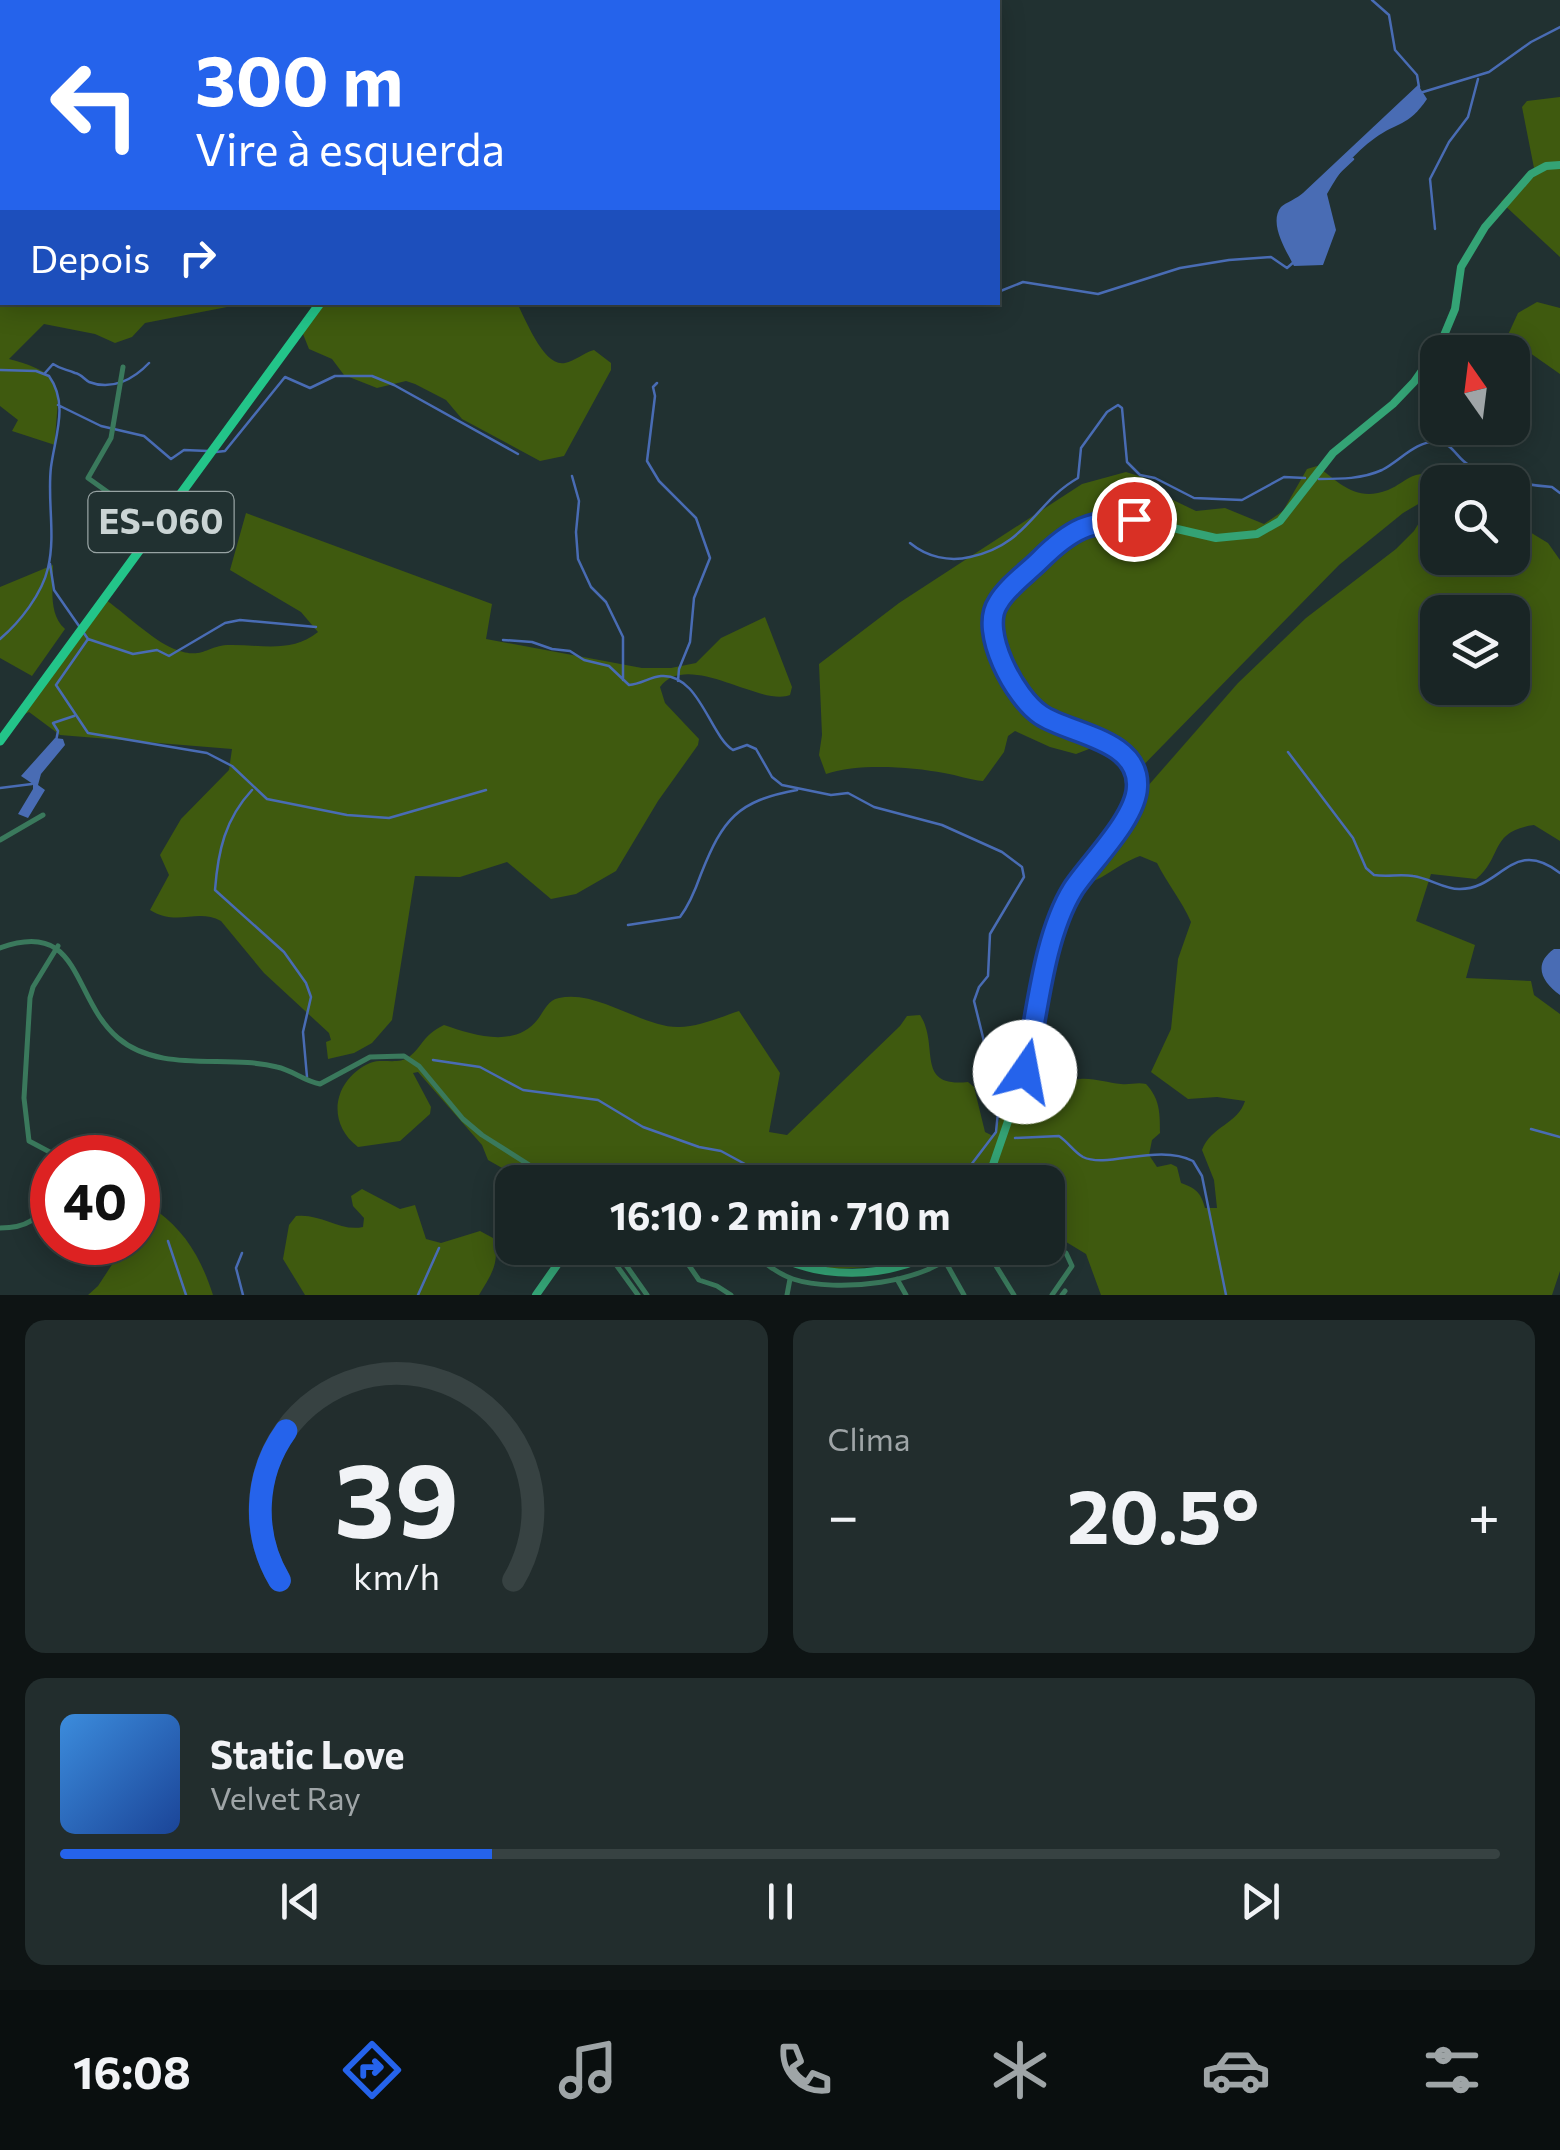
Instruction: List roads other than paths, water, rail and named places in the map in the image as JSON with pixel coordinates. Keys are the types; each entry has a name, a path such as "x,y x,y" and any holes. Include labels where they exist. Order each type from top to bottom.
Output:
{"main road":[{"name":"ES-060","path":"0,741 319,305"}],"street":[{"path":"993,1165 1025,1072 1058,923 1072,892 1132,805 1138,786 1121,752 1100,738 1058,725 1036,712 1024,698 994,646 992,614 999,600 1063,538 1082,526 1134,519 1216,538 1235,538 1257,534 1280,520 1334,453 1393,404 1440,346 1455,308 1462,267 1485,227 1531,174 1546,166 1560,165"},
{"path":"123,367 111,438 88,478 130,508 147,541"},
{"path":"0,840 43,816"},
{"path":"0,948 29,940 58,946 73,967 96,1016 120,1040 138,1050 181,1060 274,1066 320,1084 370,1057 404,1056 418,1066 462,1119 529,1165"},
{"path":"30,1142 24,1098 30,998 58,946"},
{"path":"0,1228 30,1224"},
{"path":"1052,1295 1072,1266 1065,1253"},
{"path":"536,1295 557,1265"},
{"path":"619,1265 638,1295"},
{"path":"622,1265 647,1295"},
{"path":"689,1265 699,1280 731,1295"},
{"path":"768,1265 791,1278 840,1285 897,1279 934,1265"},
{"path":"795,1265 844,1271 908,1265"},
{"path":"947,1265 964,1295"},
{"path":"995,1265 1014,1295"},
{"path":"787,1295 791,1278"},
{"path":"897,1279 906,1295"},
{"path":"840,1285 846,1295"}],"water":[{"path":"1418,85 1427,99 1420,108 1360,150 1327,194 1336,230 1323,265 1294,266 1278,229 1281,207 1303,193"},
{"path":"55,738 63,739 65,745 41,774 38,785 45,790 28,818 18,814 33,789 33,784 21,776"},
{"path":"1554,949 1560,949 1560,995 1542,972 1543,961"}],"waterway":[{"path":"1372,0 1389,15 1395,50 1417,75 1419,87"},
{"path":"1423,92 1489,72 1560,27"},
{"path":"1435,229 1430,179 1449,142 1468,117 1478,79"},
{"path":"1337,174 1353,159"},
{"path":"1000,291 1023,282 1098,294 1180,268 1271,257 1287,268 1295,261"},
{"path":"45,373 53,364 89,382 106,385 137,374 149,363"},
{"path":"0,370 36,371 49,376 59,409 50,479 48,568 29,607 0,639"},
{"path":"216,452 225,451 285,377 310,388 335,376 372,376 518,454"},
{"path":"657,383 653,387 647,461 659,481 696,518 710,558 694,598 690,642 678,681"},
{"path":"58,405 101,426 144,436 171,459 184,450 208,451"},
{"path":"910,543 931,555 954,559 990,551 1005,543 1078,478 1081,448 1107,412 1118,405 1122,408 1127,462 1140,475 1155,478 1194,498 1242,500 1284,477 1305,478"},
{"path":"1319,479 1374,473 1415,448 1438,442 1448,445 1469,465 1489,474 1552,487 1560,493"},
{"path":"572,476 579,501 578,559 623,637 623,680"},
{"path":"50,564 54,590 88,639 133,654 157,650 169,656 225,623 240,620 316,627"},
{"path":"88,639 56,685 88,733 207,753 232,766 267,799 347,815 389,818 486,790"},
{"path":"503,640 570,651 584,660 609,666 629,685 661,676 674,678 694,694 725,743 733,750 747,745 756,749 772,777 782,785 831,795 848,793 874,807 942,825 1002,852 1022,867 1024,877 990,934 988,976 974,1001 999,1102 996,1132 971,1165"},
{"path":"56,741 58,731 53,723 74,716"},
{"path":"1288,752 1353,838 1366,868 1374,875 1413,876 1459,889 1486,882 1507,867 1530,860 1560,873"},
{"path":"0,788 32,784"},
{"path":"252,790 235,812 225,836 215,890 284,952 306,983 311,997 303,1032 307,1077"},
{"path":"628,925 680,917 725,826 746,807 797,790"},
{"path":"433,1060 480,1067 523,1090 598,1100 643,1127 721,1151 747,1165"},
{"path":"1531,1129 1560,1137"},
{"path":"1015,1138 1059,1136 1080,1155 1093,1160 1164,1154 1193,1161 1202,1176 1226,1295"},
{"path":"168,1241 186,1295"},
{"path":"418,1295 439,1248"},
{"path":"242,1253 236,1268 243,1295"}]}
